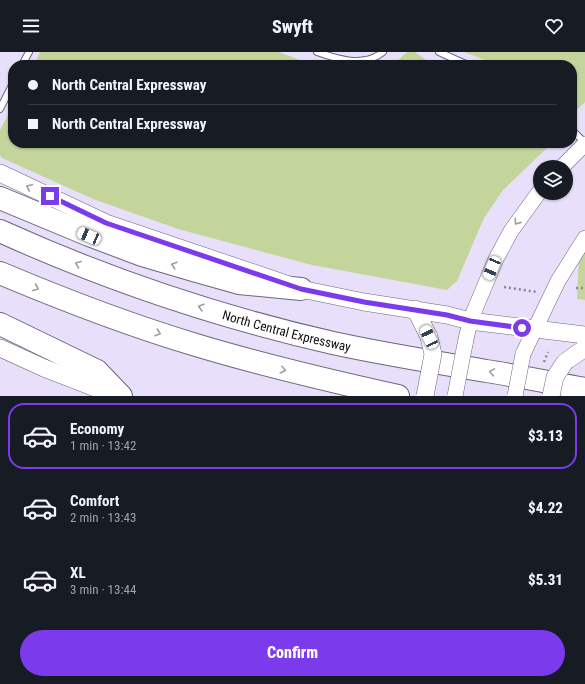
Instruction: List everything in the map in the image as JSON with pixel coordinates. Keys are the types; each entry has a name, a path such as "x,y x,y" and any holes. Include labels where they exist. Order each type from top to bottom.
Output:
{"highway":[{"path":"0,198 89,236 142,255 239,283 301,289"},
{"name":"North Central Expressway","path":"0,231 28,244 104,274 180,300 255,323 332,343 406,358 585,389"},
{"path":"0,273 87,308 194,345 296,373 398,396"},
{"path":"0,324 97,371 121,396"}],"main road":[{"path":"0,173 106,223 301,289 364,302 447,315 470,321 585,335"},
{"path":"415,309 429,337 433,354 424,396"},
{"path":"0,348 44,368 116,396"},
{"path":"551,396 555,377 565,362 585,348"}],"street":[{"path":"569,160 585,144"},
{"path":"455,396 470,321 496,259 511,231 533,200"},
{"path":"515,396 523,354 558,281 585,238"}],"lane":[{"path":"317,52 336,58 352,60"},
{"path":"363,60 379,55 382,52"},
{"path":"439,52 457,60"},
{"path":"0,109 8,93"},
{"path":"577,135 585,144"}],"path":[{"path":"504,287 537,292"},
{"path":"576,288 585,288"}],"green space":[{"path":"40,52 279,52 300,60 36,60"},
{"path":"407,52 415,52 426,60 398,60"},
{"path":"464,52 585,52 585,102 577,109 577,60 485,60"},
{"path":"8,115 8,148 547,148 503,190 484,218 457,281 447,290 312,265 178,229 93,199 2,158 0,155 0,130"},
{"path":"585,251 585,300 577,299 579,257"}],"route":[{"path":"50,196 106,223 301,289 364,302 447,315 470,321 522,328"}]}
